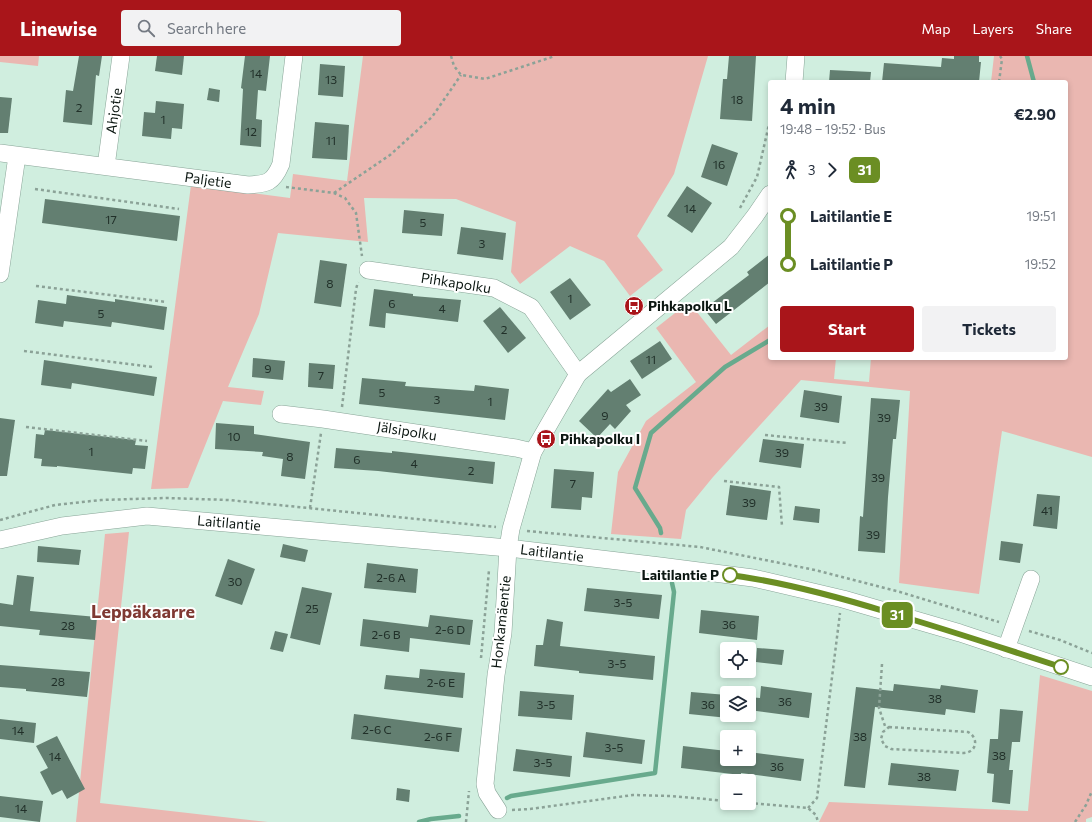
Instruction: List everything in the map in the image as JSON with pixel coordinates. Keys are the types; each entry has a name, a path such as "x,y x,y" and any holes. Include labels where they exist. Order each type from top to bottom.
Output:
{"street":[{"name":"Ahjotie","path":"106,166 121,56"},
{"path":"266,184 276,175 281,164 294,56"},
{"path":"795,80 801,57"},
{"name":"Paljetie","path":"0,153 248,185 266,184"},
{"path":"0,274 17,156"},
{"name":"Honkamäentie","path":"498,810 487,793 485,784 496,675 503,633 508,548 511,529 533,452 578,374 731,247 768,197"},
{"name":"Pihkapolku","path":"368,270 494,288 530,307 578,374"},
{"name":"Jälsipolku","path":"281,414 340,421 516,448 533,452"},
{"name":"Laitilantie","path":"0,540 62,526 147,516 491,546 752,578 843,599 960,633 1092,677"},
{"path":"1006,649 1031,579"}],"path":[{"path":"451,56 454,66 461,75 485,79 555,56"},
{"path":"999,80 1002,59 1000,56"},
{"path":"334,193 390,155 432,117 461,75"},
{"path":"266,184 334,193 345,198 356,213 362,258 368,270 360,276 356,289 340,421"},
{"path":"34,189 179,209"},
{"path":"36,286 167,302"},
{"path":"24,351 153,367"},
{"path":"310,508 323,419"},
{"path":"26,427 147,441"},
{"path":"765,435 847,442"},
{"path":"724,481 779,487 782,526"},
{"path":"481,664 493,527"},
{"path":"808,808 816,798 840,612 843,599"},
{"path":"882,664 879,708 886,729"},
{"path":"892,727 968,732 974,736 976,742 971,751 964,753 892,749 885,746 881,739 883,732 886,729 892,727"},
{"path":"466,822 470,788"},
{"path":"1075,822 1086,805 1092,791"},
{"path":"498,810 530,809 633,795 671,796 720,800"},
{"path":"756,804 808,808 816,815 818,822"}],"shaded area":[{"path":"0,56 39,56 38,66 0,62"},
{"path":"363,56 708,56 674,174 637,236 663,270 630,296 604,261 570,246 520,284 511,272 516,222 456,199 364,198 368,242 278,233 259,314 228,387 264,391 261,405 223,401 188,488 151,489 191,185 290,198 293,174 347,181"},
{"path":"994,56 1092,56 1092,457 1002,431 979,594 899,583 910,391 801,380 713,477 686,510 681,539 611,534 618,472 646,421 696,382 656,328 689,302 731,355 768,327 768,360 836,360 834,379 869,382 871,360 1068,360 1068,80 991,80"},
{"path":"129,532 100,803 268,822 76,822 105,534"},
{"path":"1040,675 1092,691 1092,817 1086,819 1086,822 819,822 829,802 1028,811"}],"building":[{"path":"79,56 102,56 99,76 96,75 92,125 63,122 66,90 73,91"},
{"path":"157,56 184,56 182,75 155,71"},
{"path":"245,56 270,56 266,91 258,90 256,119 262,120 261,147 240,145 243,89 241,88"},
{"path":"729,56 756,56 752,121 720,119 723,79 727,79"},
{"path":"954,56 979,56 979,62 981,62 979,80 882,80 884,63 941,67 942,58 954,59"},
{"path":"320,64 345,66 343,97 318,95"},
{"path":"830,70 871,72 870,80 829,80"},
{"path":"209,88 220,90 219,102 207,100"},
{"path":"0,97 12,98 8,133 0,133"},
{"path":"156,101 184,104 182,129 172,128 171,139 142,136 144,112 155,113"},
{"path":"315,122 349,125 347,160 312,158"},
{"path":"712,144 738,153 727,186 701,177"},
{"path":"687,186 712,203 692,233 667,216"},
{"path":"45,199 180,216 177,241 42,223"},
{"path":"404,210 444,214 442,236 402,233"},
{"path":"461,227 506,233 503,260 457,254"},
{"path":"768,256 768,284 716,324 704,309 749,275 747,272"},
{"path":"320,260 347,264 341,307 314,303"},
{"path":"570,278 591,305 570,320 550,292"},
{"path":"374,289 413,294 413,296 461,300 458,322 386,313 385,328 369,326"},
{"path":"67,295 115,302 115,299 167,307 164,330 112,322 111,327 64,321 63,327 35,323 38,300 66,304"},
{"path":"500,307 526,338 508,353 483,321"},
{"path":"660,341 672,359 642,379 630,361"},
{"path":"253,358 285,361 283,380 252,377"},
{"path":"44,360 157,377 154,396 72,383 71,389 41,385"},
{"path":"309,363 335,365 333,389 308,387"},
{"path":"362,378 406,382 405,386 474,391 475,385 509,389 505,420 359,404"},
{"path":"630,379 641,395 626,405 631,411 615,429 610,424 597,438 579,421 608,389 611,392"},
{"path":"804,390 842,396 839,423 800,417"},
{"path":"871,398 900,400 896,439 893,439 885,553 858,551 860,516 863,517"},
{"path":"0,418 15,420 7,476 0,476"},
{"path":"216,423 254,426 254,434 310,442 305,479 281,476 283,459 262,456 263,452 215,449"},
{"path":"45,430 136,440 135,445 148,446 145,469 133,468 132,474 57,466 41,466 42,459 34,458 36,434 44,435"},
{"path":"763,439 804,444 801,468 759,462"},
{"path":"336,448 392,453 392,451 495,462 493,484 378,471 334,468"},
{"path":"554,469 594,472 592,498 582,497 581,510 551,508"},
{"path":"730,485 771,491 767,520 726,515"},
{"path":"1037,494 1060,496 1057,529 1033,526"},
{"path":"795,506 820,509 819,523 793,520"},
{"path":"1001,541 1023,544 1020,563 999,560"},
{"path":"283,544 308,550 305,562 280,557"},
{"path":"38,546 81,550 79,565 37,562"},
{"path":"228,559 255,569 242,605 215,596"},
{"path":"367,563 418,569 416,593 364,588"},
{"path":"17,575 34,577 30,611 97,617 95,640 39,635 40,630 0,626 0,603 13,605"},
{"path":"302,587 332,593 320,645 290,638"},
{"path":"587,588 662,595 659,619 584,611"},
{"path":"701,610 759,616 757,640 699,633"},
{"path":"430,615 473,620 470,645 410,638 409,652 360,646 363,619 428,627"},
{"path":"547,619 563,622 560,646 655,656 653,680 579,673 579,671 534,666 536,645 543,645"},
{"path":"275,631 288,634 283,652 270,649"},
{"path":"757,648 784,650 782,665 756,662"},
{"path":"0,665 90,672 87,697 0,687"},
{"path":"420,669 465,673 463,698 384,689 386,675 419,678"},
{"path":"894,684 940,689 941,685 978,690 975,713 946,709 945,715 875,707 865,788 844,786 856,687 893,691"},
{"path":"761,686 812,693 809,718 756,711 756,698 760,698"},
{"path":"520,691 574,695 572,720 518,716"},
{"path":"691,692 720,694 720,717 689,714"},
{"path":"1000,709 1023,711 1020,742 1012,742 1009,770 1013,770 1010,804 992,802 994,774 987,773 990,739 998,739"},
{"path":"354,714 462,728 459,752 351,739"},
{"path":"0,719 36,723 34,743 0,739"},
{"path":"586,732 645,740 642,764 583,757"},
{"path":"57,736 85,789 67,799 62,790 52,795 40,772 48,768 36,746"},
{"path":"683,746 720,750 720,766 756,766 756,753 804,759 801,781 756,774 732,774 681,768"},
{"path":"516,749 572,756 570,777 513,771"},
{"path":"891,763 959,770 956,791 888,785"},
{"path":"397,788 410,790 409,802 396,800"},
{"path":"0,796 43,801 40,822 0,817"}],"waterway":[{"path":"1027,56 1033,80"},
{"path":"661,533 660,528 635,488 651,433 725,367 768,341"},
{"path":"507,798 511,796 655,773 674,592 672,583"},
{"path":"419,822 459,816"}],"bus line":[{"name":"31","path":"730,575 752,578 843,599 960,633 1061,667"}],"place":[{"name":"Pihkapolku L","path":"634,306"},
{"name":"Pihkapolku I","path":"546,439"},
{"name":"Laitilantie P","path":"730,575"}],"district":[{"name":"Leppäkaarre","path":"143,612"}]}
